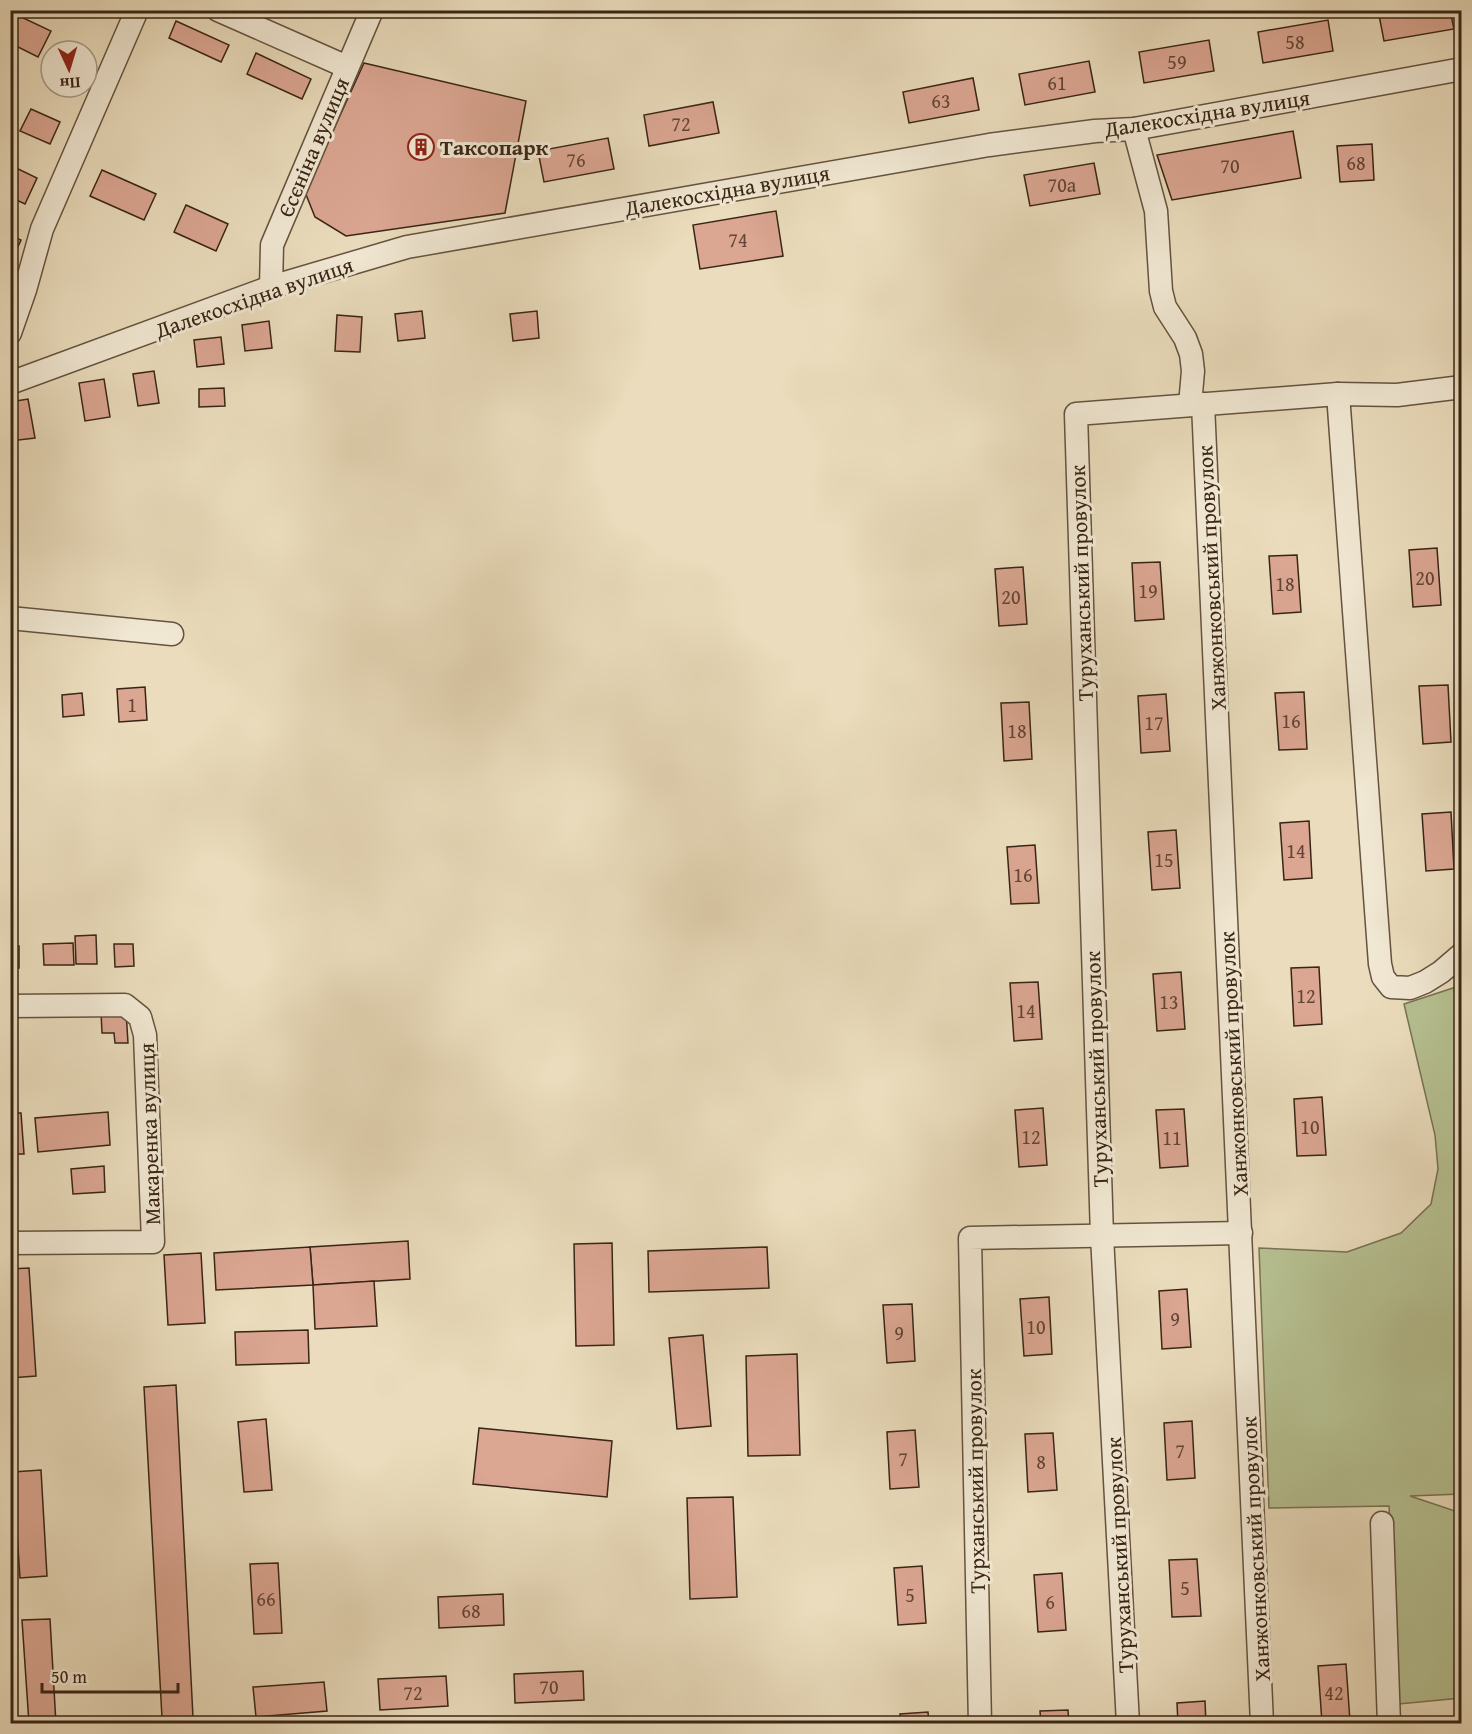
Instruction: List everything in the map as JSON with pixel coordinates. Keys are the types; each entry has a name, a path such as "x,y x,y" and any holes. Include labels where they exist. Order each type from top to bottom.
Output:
{"street":[{"path":"10,333 42,229 137,10"},
{"path":"218,10 347,67"},
{"name":"Єсєніна вулиця","path":"271,287 272,245 372,10"},
{"name":"Далекосхідна вулиця","path":"10,383 271,287 407,247 989,145 1095,131 1134,129 1461,69"},
{"name":"Ханжонковський провулок","path":"1134,129 1156,211 1161,291 1165,308 1185,338 1191,354 1196,405 1241,1233 1262,1724"},
{"path":"1196,405 1338,394 1397,395 1461,387"},
{"path":"1338,394 1380,964 1383,976 1391,987 1410,988 1442,972 1461,954"},
{"name":"Туруханський провулок","path":"1128,1724 1102,1236 1076,414 1196,405"},
{"path":"10,618 172,634"},
{"name":"Макаренка вулиця","path":"10,1006 125,1005 140,1017 145,1035 153,1242 10,1244"},
{"path":"1102,1236 1241,1233"},
{"name":"Турханський провулок","path":"980,1724 970,1238 1102,1236"},
{"path":"1382,1523 1389,1724"}],"green space":[{"path":"1461,982 1461,1494 1410,1496 1461,1513 1461,1698 1399,1704 1389,1506 1269,1508 1259,1248 1347,1252 1401,1233 1431,1204 1438,1169 1435,1135 1404,1004 1456,987"}],"building":[{"path":"1378,10 1450,10 1454,29 1384,41"},
{"path":"17,15 51,31 47,39 39,39 38,57 10,43 10,28"},
{"path":"1328,20 1333,51 1263,63 1258,32"},
{"path":"176,21 229,45 221,62 169,38"},
{"path":"1209,40 1214,71 1144,83 1139,52"},
{"path":"256,53 311,79 302,99 247,74"},
{"path":"1089,61 1095,92 1025,105 1019,74"},
{"name":"Таксопарк","path":"364,63 526,101 505,213 346,236 315,217 305,192"},
{"path":"973,78 979,110 909,123 903,92"},
{"path":"713,102 719,133 649,146 644,115"},
{"path":"31,109 60,122 50,144 20,131"},
{"path":"1293,131 1301,178 1172,200 1157,155"},
{"path":"608,138 614,169 544,182 538,151"},
{"path":"1372,144 1374,180 1340,182 1337,146"},
{"path":"1094,163 1100,194 1030,206 1024,175"},
{"path":"12,166 37,178 25,204 10,197"},
{"path":"102,170 156,194 144,220 90,196"},
{"path":"186,205 228,224 216,251 174,232"},
{"path":"776,211 783,256 700,269 693,225"},
{"path":"10,235 21,240 10,264"},
{"path":"422,311 425,338 398,341 395,314"},
{"path":"537,311 539,338 513,341 510,314"},
{"path":"337,315 362,317 360,352 335,351"},
{"path":"269,321 272,348 245,351 242,325"},
{"path":"221,337 224,364 197,367 194,340"},
{"path":"154,371 159,403 138,406 133,374"},
{"path":"104,379 110,417 85,421 79,383"},
{"path":"224,388 225,406 199,407 199,389"},
{"path":"28,399 35,438 10,441 10,402"},
{"path":"1437,548 1441,605 1413,607 1409,550"},
{"path":"1297,555 1301,612 1273,614 1269,556"},
{"path":"1160,562 1164,619 1135,621 1132,563"},
{"path":"1023,567 1027,624 999,626 995,569"},
{"path":"1448,685 1451,742 1423,744 1419,686"},
{"path":"145,687 147,720 119,722 117,689"},
{"path":"1304,692 1307,749 1279,750 1275,693"},
{"path":"14,693 15,715 10,715 10,694"},
{"path":"82,693 84,715 63,717 62,695"},
{"path":"1166,694 1170,751 1141,753 1138,696"},
{"path":"1029,702 1032,759 1004,761 1001,703"},
{"path":"1451,812 1454,869 1426,871 1422,814"},
{"path":"1309,821 1312,878 1284,880 1280,823"},
{"path":"1176,830 1180,888 1152,890 1148,832"},
{"path":"1035,845 1039,903 1011,904 1007,847"},
{"path":"96,935 97,964 76,964 75,936"},
{"path":"73,943 74,965 44,965 43,944"},
{"path":"114,944 133,944 134,966 115,967"},
{"path":"10,946 19,946 19,968 10,968"},
{"path":"1319,967 1322,1024 1294,1026 1291,968"},
{"path":"1181,972 1185,1029 1157,1031 1153,974"},
{"path":"1038,982 1042,1039 1014,1041 1010,983"},
{"path":"126,1011 128,1043 115,1043 114,1033 102,1033 101,1012"},
{"path":"1322,1097 1326,1155 1297,1156 1294,1099"},
{"path":"1043,1108 1047,1165 1019,1167 1015,1110"},
{"path":"1184,1109 1188,1166 1160,1168 1156,1110"},
{"path":"108,1112 110,1145 38,1152 35,1118"},
{"path":"10,1113 21,1113 24,1154 10,1154"},
{"path":"104,1166 105,1192 73,1194 71,1169"},
{"path":"408,1241 410,1279 313,1285 310,1247"},
{"path":"612,1243 614,1345 576,1346 574,1244"},
{"path":"310,1247 313,1285 216,1290 214,1253"},
{"path":"767,1247 769,1288 649,1292 648,1251"},
{"path":"201,1253 205,1323 168,1325 164,1255"},
{"path":"29,1268 36,1376 10,1378 10,1269"},
{"path":"374,1281 377,1326 315,1329 313,1285"},
{"path":"1187,1289 1191,1347 1162,1349 1159,1291"},
{"path":"1049,1297 1052,1354 1024,1356 1020,1299"},
{"path":"912,1304 915,1361 887,1363 883,1305"},
{"path":"308,1330 309,1363 236,1365 235,1332"},
{"path":"703,1335 711,1426 677,1429 669,1338"},
{"path":"797,1354 800,1455 748,1456 746,1356"},
{"path":"176,1385 193,1717 162,1718 144,1387"},
{"path":"266,1419 272,1490 244,1492 238,1422"},
{"path":"1192,1421 1195,1478 1167,1480 1164,1423"},
{"path":"479,1428 612,1441 607,1497 473,1484"},
{"path":"915,1430 919,1487 890,1489 887,1432"},
{"path":"1053,1433 1057,1490 1028,1492 1025,1434"},
{"path":"41,1470 47,1576 20,1578 13,1472"},
{"path":"733,1497 737,1597 690,1599 687,1498"},
{"path":"1197,1559 1201,1616 1172,1617 1169,1560"},
{"path":"278,1563 282,1633 254,1634 250,1564"},
{"path":"922,1566 926,1623 898,1625 894,1568"},
{"path":"1062,1573 1066,1630 1038,1632 1034,1575"},
{"path":"503,1594 504,1625 439,1628 438,1597"},
{"path":"50,1619 56,1724 29,1724 22,1620"},
{"path":"1346,1664 1350,1721 1322,1723 1318,1666"},
{"path":"583,1671 584,1700 515,1703 514,1674"},
{"path":"446,1676 448,1706 380,1710 378,1679"},
{"path":"324,1682 327,1711 256,1717 253,1687"},
{"path":"1205,1701 1206,1724 1178,1724 1177,1703"},
{"path":"1068,1710 1069,1724 1041,1724 1040,1711"},
{"path":"928,1712 929,1724 901,1724 900,1714"}],"place":[{"name":"Таксопарк","path":"421,147"}]}
